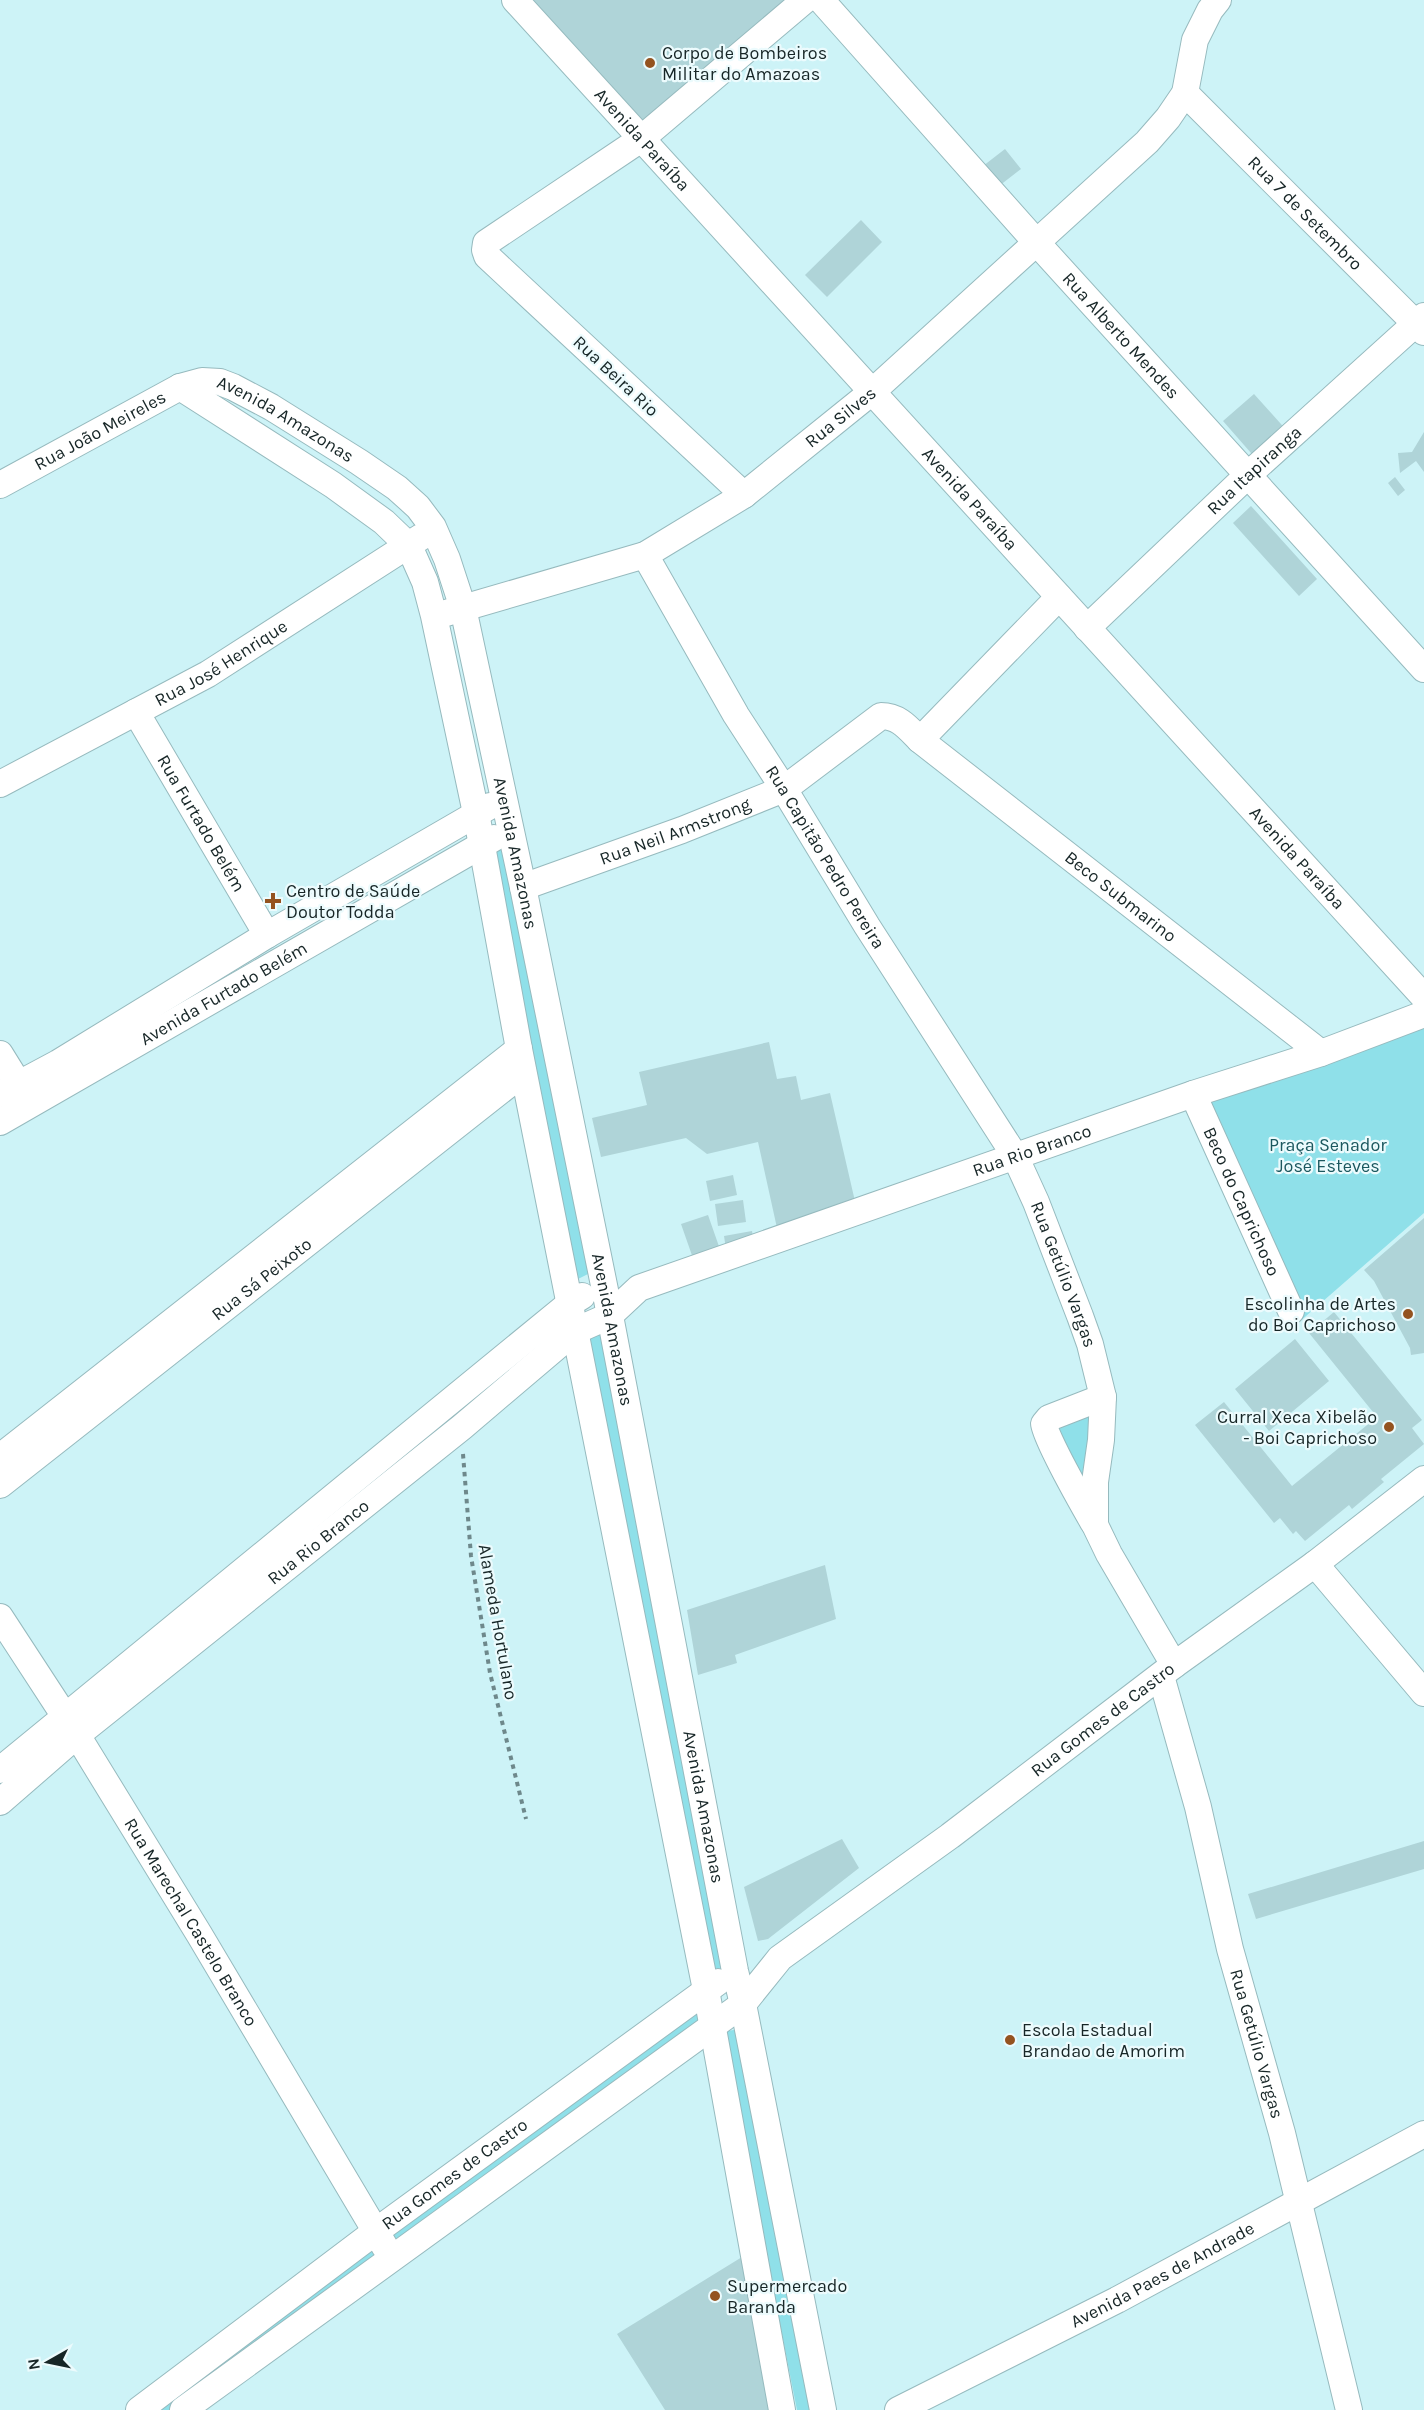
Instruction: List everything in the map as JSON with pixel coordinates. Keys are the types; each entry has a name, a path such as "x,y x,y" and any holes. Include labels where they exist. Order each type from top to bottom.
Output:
{"street":[{"name":"Avenida Paraíba","path":"515,0 1424,997"},
{"path":"641,139 805,0"},
{"name":"Rua Alberto Mendes","path":"821,0 1037,243 1424,669"},
{"path":"1181,99 1195,40 1210,10 1218,0"},
{"name":"Rua Silves","path":"434,616 645,555 744,495 873,391 1037,243 1140,149 1181,99"},
{"name":"Rua 7 de Setembro","path":"1181,99 1421,324"},
{"name":"Rua Beira Rio","path":"641,139 486,243 485,250 488,256 744,495"},
{"name":"Rua Itapiranga","path":"1087,628 1249,474 1421,324"},
{"name":"Avenida Amazonas","path":"191,384 220,382 233,387 271,407 397,488 418,507 433,527 447,559 463,608 523,888 609,1316 735,1971 823,2410"},
{"name":"Rua João Meireles","path":"0,485 191,384"},
{"name":"Avenida Amazonas","path":"191,384 384,522 409,546 425,582 476,813 521,1061 636,1648 706,1990 782,2410"},
{"name":"Rua José Henrique","path":"0,784 241,654 409,546 433,527"},
{"name":"Rua Capitão Pedro Pereira","path":"645,555 713,677 867,926 1015,1156"},
{"path":"920,740 1059,597"},
{"name":"Rua Furtado Belém","path":"136,712 267,935"},
{"name":"Rua Neil Armstrong","path":"523,888 682,830 784,789 881,716 898,719 920,740"},
{"name":"Beco Submarino","path":"920,740 1321,1053"},
{"name":"Avenida Furtado Belém","path":"0,1122 63,1073 267,935 476,813 504,800"},
{"name":"Avenida Furtado Belém","path":"9,1089 63,1073 510,829"},
{"name":"Rua Rio Branco","path":"0,1770 71,1726 462,1427 575,1331 609,1316 639,1288 1193,1094 1321,1053 1424,1014"},
{"path":"0,1054 9,1089"},
{"name":"Rua Sá Peixoto","path":"0,1457 521,1061"},
{"name":"Rua Sá Peixoto","path":"0,1485 521,1061"},
{"name":"Beco do Caprichoso","path":"1193,1094 1291,1311"},
{"name":"Rua Getúlio Vargas","path":"1015,1156 1036,1202 1080,1316 1090,1344 1103,1396 1103,1422 1095,1482 1095,1525"},
{"name":"Rua Rio Branco","path":"0,1802 71,1726 569,1304 602,1283 639,1288"},
{"name":"Rua Getúlio Vargas","path":"1103,1396 1049,1418 1043,1429 1095,1525 1168,1671 1230,1949 1282,2133 1349,2410"},
{"name":"Rua Gomes de Castro","path":"183,2410 743,2004 780,1958 950,1836 1168,1671 1315,1564 1424,1479"},
{"path":"1315,1564 1424,1693"},
{"name":"Rua Marechal Castelo Branco","path":"0,1617 71,1726 199,1934 375,2232 393,2258"},
{"name":"Rua Gomes de Castro","path":"139,2410 375,2232 706,1990 735,1971 780,1958"},
{"name":"Avenida Paes de Andrade","path":"898,2410 1117,2300 1424,2134"}],"path":[{"name":"Alameda Hortulano","path":"462,1427 471,1556 490,1673 526,1819"}],"green space":[{"path":"507,846 592,1272 574,1281 489,855"},
{"name":"Praça Senador José Esteves","path":"1424,1016 1424,1213 1298,1323 1230,1168 1195,1101"},
{"path":"604,1332 725,1967 708,1970 586,1338"},
{"path":"1099,1402 1087,1484 1045,1422"},
{"path":"706,1992 711,2024 181,2410 139,2410"},
{"path":"739,2029 814,2410 797,2410 722,2032"}],"building":[{"name":"Corpo de Bombeiros Militar do Amazoas","path":"529,0 784,0 644,127"},
{"path":"1005,149 1021,169 999,186 983,166"},
{"path":"861,220 882,242 827,297 805,275"},
{"path":"1254,394 1289,433 1258,461 1223,421"},
{"path":"1424,432 1424,472 1416,461 1400,473 1398,453 1412,452"},
{"path":"1395,477 1405,490 1398,496 1388,483"},
{"path":"1251,506 1317,579 1299,596 1233,523"},
{"path":"769,1042 777,1079 796,1076 801,1100 830,1093 857,1210 777,1228 758,1142 707,1154 686,1138 601,1157 592,1118 647,1105 639,1072"},
{"path":"733,1175 737,1195 710,1201 706,1181"},
{"path":"743,1200 746,1222 718,1226 715,1204"},
{"path":"708,1215 722,1255 695,1264 681,1224"},
{"name":"Escolinha de Artes do Boi Caprichoso","path":"1424,1218 1424,1353 1411,1355 1410,1348 1374,1281 1364,1270"},
{"path":"752,1231 754,1244 726,1249 724,1236"},
{"name":"Curral Xeca Xibelão - Boi Caprichoso","path":"1334,1312 1422,1420 1412,1428 1424,1444 1381,1479 1384,1482 1352,1509 1349,1505 1305,1541 1296,1531 1293,1534 1280,1518 1274,1523 1195,1425 1224,1402 1292,1486 1377,1417 1309,1333"},
{"name":"Curral Xeca Xibelão - Boi Caprichoso","path":"1295,1339 1329,1381 1269,1431 1235,1389"},
{"path":"825,1565 836,1619 735,1655 737,1663 698,1675 687,1610"},
{"path":"842,1839 859,1868 768,1939 758,1941 744,1887"},
{"path":"1424,1841 1424,1869 1256,1919 1248,1894"},
{"name":"Supermercado Baranda","path":"742,2257 776,2405 768,2410 665,2410 617,2334"}],"place":[{"name":"Corpo de Bombeiros Militar do Amazoas","path":"650,63"},
{"name":"Centro de Saúde Doutor Todda","path":"273,901"},
{"name":"Escolinha de Artes do Boi Caprichoso","path":"1408,1314"},
{"name":"Curral Xeca Xibelão - Boi Caprichoso","path":"1389,1427"},
{"name":"Escola Estadual Brandao de Amorim","path":"1010,2040"},
{"name":"Supermercado Baranda","path":"715,2296"}]}
